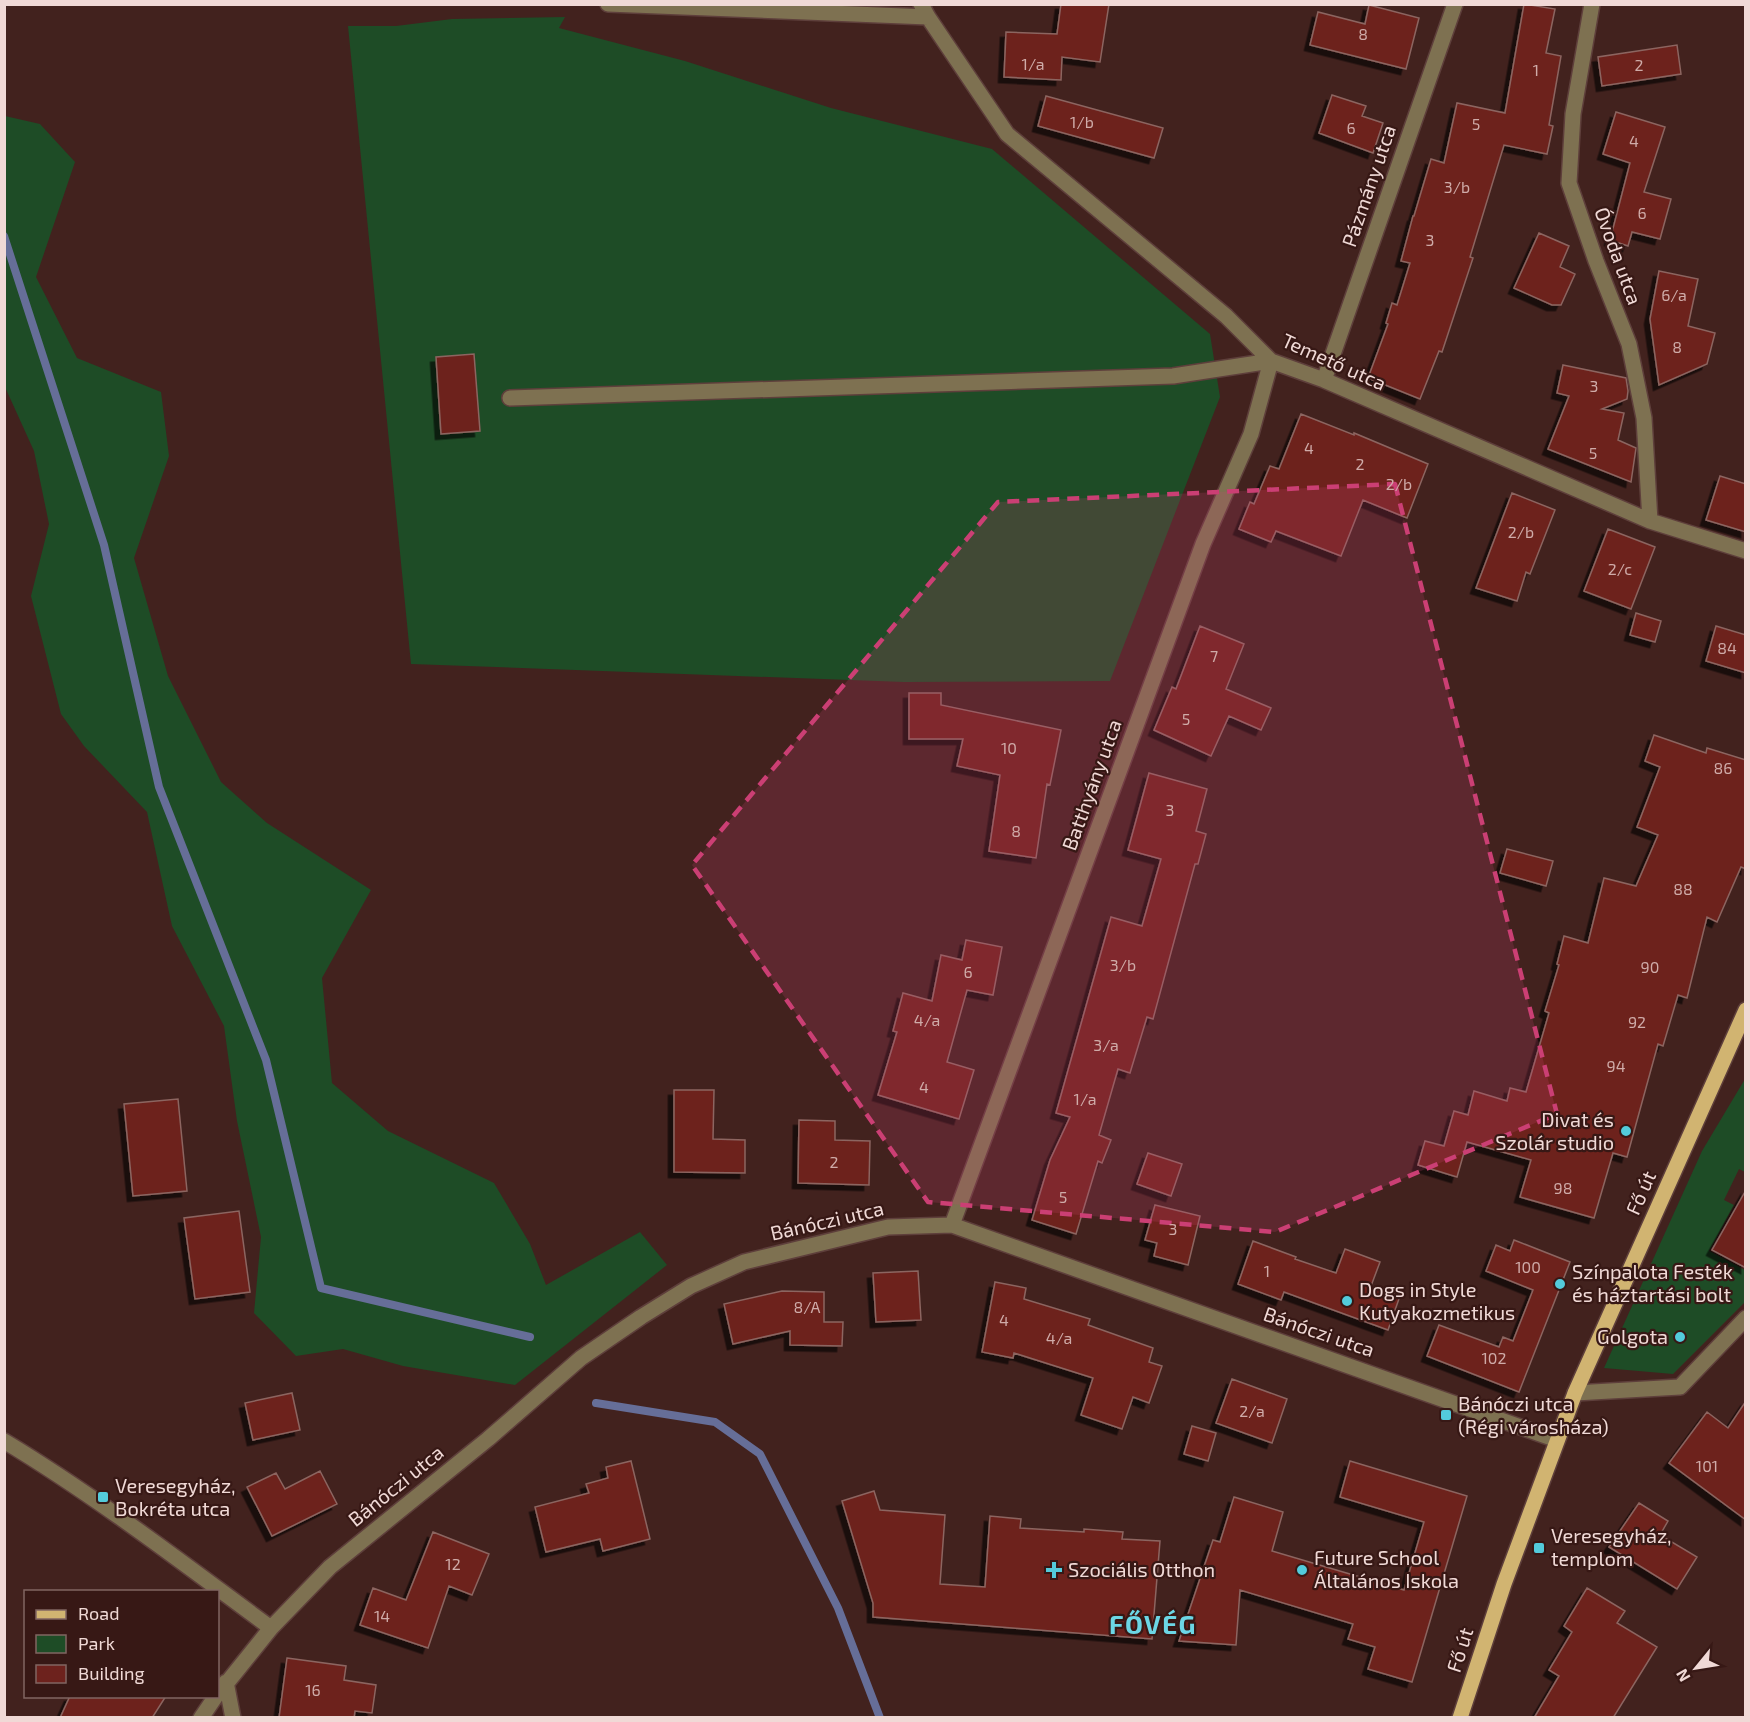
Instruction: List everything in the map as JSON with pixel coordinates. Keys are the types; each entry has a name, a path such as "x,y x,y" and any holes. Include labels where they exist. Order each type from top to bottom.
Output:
{"main road":[{"name":"Fő út","path":"1460,1718 1504,1584 1575,1393 1746,1010"}],"street":[{"path":"608,4 924,11"},
{"name":"Pázmány utca","path":"1324,381 1455,4"},
{"name":"Óvoda utca","path":"1592,4 1573,114 1569,183 1596,261 1629,344 1644,418 1650,521"},
{"name":"Temető utca","path":"924,11 1007,134 1226,316 1272,361 1324,381 1650,521 1746,551"},
{"path":"510,398 1173,376 1272,361"},
{"name":"Batthyány utca","path":"952,1225 1203,544 1251,434 1272,361"},
{"name":"Bánóczi utca","path":"220,1691 271,1628 330,1567 488,1439 581,1358 691,1286 744,1262 888,1227 952,1225 1557,1440"},
{"path":"1575,1393 1680,1387 1746,1318"},
{"path":"4,1442 33,1459 219,1590"},
{"path":"219,1590 271,1628"},
{"path":"220,1691 233,1718"},
{"name":"Bánóczi utca","path":"201,1718 215,1698"}],"highlighted area":[{"path":"1395,484 1557,1114 1275,1232 928,1202 692,865 998,502"}],"green space":[{"path":"565,17 559,28 685,61 831,108 992,149 1210,334 1220,397 1110,681 904,682 411,664 348,26 396,26 452,19"},
{"path":"5,116 40,124 75,162 36,277 77,358 161,392 169,456 134,558 168,676 221,782 267,823 371,890 322,978 332,1083 388,1131 494,1183 530,1244 546,1285 640,1232 667,1265 515,1385 403,1366 343,1349 296,1356 254,1313 261,1237 237,1121 224,1026 172,926 147,812 84,746 61,714 31,596 49,524 34,451 5,387"},
{"path":"1745,1079 1745,1172 1739,1169 1724,1200 1734,1205 1709,1251 1745,1270 1745,1302 1673,1374 1604,1368 1702,1151"}],"building":[{"path":"1061,4 1109,4 1100,62 1062,57 1061,80 1004,77 1006,32 1057,34"},
{"path":"1524,4 1555,9 1546,53 1561,56 1549,125 1553,126 1547,154 1504,145 1470,257 1473,258 1442,352 1439,351 1420,399 1368,378 1388,324 1386,323 1392,303 1397,305 1410,263 1401,261 1431,159 1444,163 1457,103 1505,113"},
{"path":"1369,5 1419,18 1406,69 1310,45 1318,12 1365,24"},
{"path":"1677,45 1681,74 1602,86 1598,57"},
{"path":"1332,95 1366,106 1362,116 1383,123 1373,153 1319,133"},
{"path":"1046,96 1163,128 1154,158 1038,126"},
{"path":"1616,112 1665,127 1644,192 1671,199 1660,239 1632,232 1628,246 1610,240 1630,163 1603,154"},
{"path":"1539,233 1569,246 1560,267 1575,274 1561,305 1552,305 1514,288"},
{"path":"1659,271 1698,279 1688,326 1715,333 1707,364 1659,385 1650,319"},
{"path":"474,354 480,431 441,434 436,357"},
{"path":"1563,365 1626,378 1627,399 1602,409 1624,413 1618,440 1636,448 1631,482 1548,449 1569,396 1557,393"},
{"path":"1301,414 1428,464 1407,518 1363,500 1341,556 1276,531 1271,542 1239,529 1250,502 1254,504 1270,466 1279,469"},
{"path":"1720,476 1746,484 1746,532 1706,520"},
{"path":"1512,493 1555,510 1530,574 1526,572 1517,601 1476,588"},
{"path":"1608,529 1655,547 1631,609 1584,591"},
{"path":"1636,613 1661,621 1655,642 1630,635"},
{"path":"1200,626 1244,644 1226,689 1271,708 1261,730 1229,716 1211,756 1154,730 1172,687 1176,689"},
{"path":"1716,626 1746,635 1746,673 1706,661"},
{"path":"909,693 941,693 941,705 1061,730 1050,785 1047,784 1036,858 989,851 1000,775 957,766 963,739 909,739"},
{"path":"1654,735 1706,753 1707,748 1746,760 1746,869 1741,867 1717,922 1707,917 1687,998 1678,995 1663,1046 1658,1044 1627,1157 1613,1153 1594,1218 1520,1197 1531,1160 1467,1142 1457,1177 1418,1165 1425,1141 1444,1146 1454,1111 1468,1115 1474,1091 1507,1101 1510,1088 1526,1092 1549,1013 1545,1011 1559,965 1557,964 1564,936 1588,943 1604,878 1636,886 1658,835 1637,827 1660,767 1645,761"},
{"path":"1149,773 1207,789 1196,831 1206,834 1198,864 1195,864 1153,1019 1147,1017 1130,1073 1118,1069 1099,1135 1111,1140 1102,1163 1098,1161 1076,1234 1032,1220 1050,1160 1070,1117 1056,1113 1111,917 1142,926 1161,859 1128,850"},
{"path":"1507,849 1553,861 1546,886 1500,873"},
{"path":"966,940 1002,947 993,995 967,990 947,1062 974,1070 959,1119 878,1095 897,1032 893,1031 903,993 932,1001 941,955 962,960"},
{"path":"674,1090 714,1090 713,1139 745,1140 745,1173 674,1172"},
{"path":"178,1099 187,1191 133,1196 124,1104"},
{"path":"799,1120 835,1121 835,1140 870,1141 869,1185 798,1183"},
{"path":"1148,1153 1182,1164 1171,1196 1137,1184"},
{"path":"1746,1190 1746,1268 1712,1250"},
{"path":"1155,1205 1200,1216 1188,1265 1154,1256 1157,1243 1145,1240"},
{"path":"239,1211 250,1292 195,1299 184,1218"},
{"path":"1514,1240 1570,1262 1519,1392 1427,1356 1439,1325 1499,1347 1503,1337 1513,1341 1533,1290 1486,1271 1496,1245 1510,1251"},
{"path":"1253,1241 1336,1273 1345,1249 1380,1262 1371,1286 1400,1296 1388,1330 1284,1292 1281,1300 1238,1284"},
{"path":"918,1271 921,1320 876,1322 873,1273"},
{"path":"995,1282 1026,1288 1024,1299 1090,1319 1088,1325 1153,1348 1149,1362 1162,1366 1149,1403 1133,1397 1122,1429 1081,1415 1093,1378 1014,1353 1013,1358 982,1352"},
{"path":"782,1291 824,1292 824,1322 843,1322 842,1346 790,1345 790,1331 733,1344 724,1304"},
{"path":"1232,1379 1287,1399 1272,1443 1216,1423"},
{"path":"292,1393 300,1430 253,1440 245,1403"},
{"path":"1746,1401 1746,1520 1669,1463 1707,1412 1728,1428"},
{"path":"1192,1426 1216,1433 1208,1461 1184,1454"},
{"path":"631,1461 650,1539 603,1551 600,1539 546,1552 535,1507 589,1493 586,1484 608,1478 606,1467"},
{"path":"1350,1461 1467,1496 1412,1682 1368,1669 1375,1647 1348,1639 1353,1624 1240,1590 1236,1645 1179,1641 1213,1540 1220,1542 1234,1497 1283,1512 1272,1551 1404,1590 1424,1522 1340,1497"},
{"path":"320,1471 337,1504 272,1536 247,1487 276,1473 285,1489"},
{"path":"874,1491 880,1510 945,1515 940,1584 985,1587 990,1516 1021,1519 1020,1528 1123,1532 1122,1539 1160,1541 1152,1639 873,1617 873,1603 842,1501"},
{"path":"1639,1503 1668,1521 1660,1535 1697,1557 1677,1589 1609,1547"},
{"path":"433,1532 489,1554 472,1595 449,1586 428,1648 360,1625 373,1588 406,1600"},
{"path":"1587,1588 1625,1611 1617,1623 1657,1647 1613,1718 1534,1718 1559,1676 1549,1670 1572,1632 1564,1626"},
{"path":"287,1658 346,1666 344,1680 376,1685 372,1713 355,1711 354,1718 279,1718"},
{"path":"69,1698 165,1698 152,1718 60,1718"}],"waterway":[{"path":"4,236 104,545 159,787 266,1060 321,1288 530,1337"},
{"path":"596,1403 715,1422 760,1454 838,1608 880,1718"}],"place":[{"name":"Divat és Szolár studio","path":"1626,1131"},
{"name":"Színpalota Festék és háztartási bolt","path":"1560,1284"},
{"name":"Dogs in Style Kutyakozmetikus","path":"1347,1301"},
{"name":"Golgota","path":"1680,1337"},
{"name":"Bánóczi utca (Régi városháza)","path":"1446,1415"},
{"name":"Veresegyház, Bokréta utca","path":"103,1497"},
{"name":"Veresegyház, templom","path":"1539,1548"},
{"name":"Szociális Otthon","path":"1054,1570"},
{"name":"Future School Általános Iskola","path":"1302,1570"}],"district":[{"name":"FŐVÉG","path":"1153,1625"}]}
